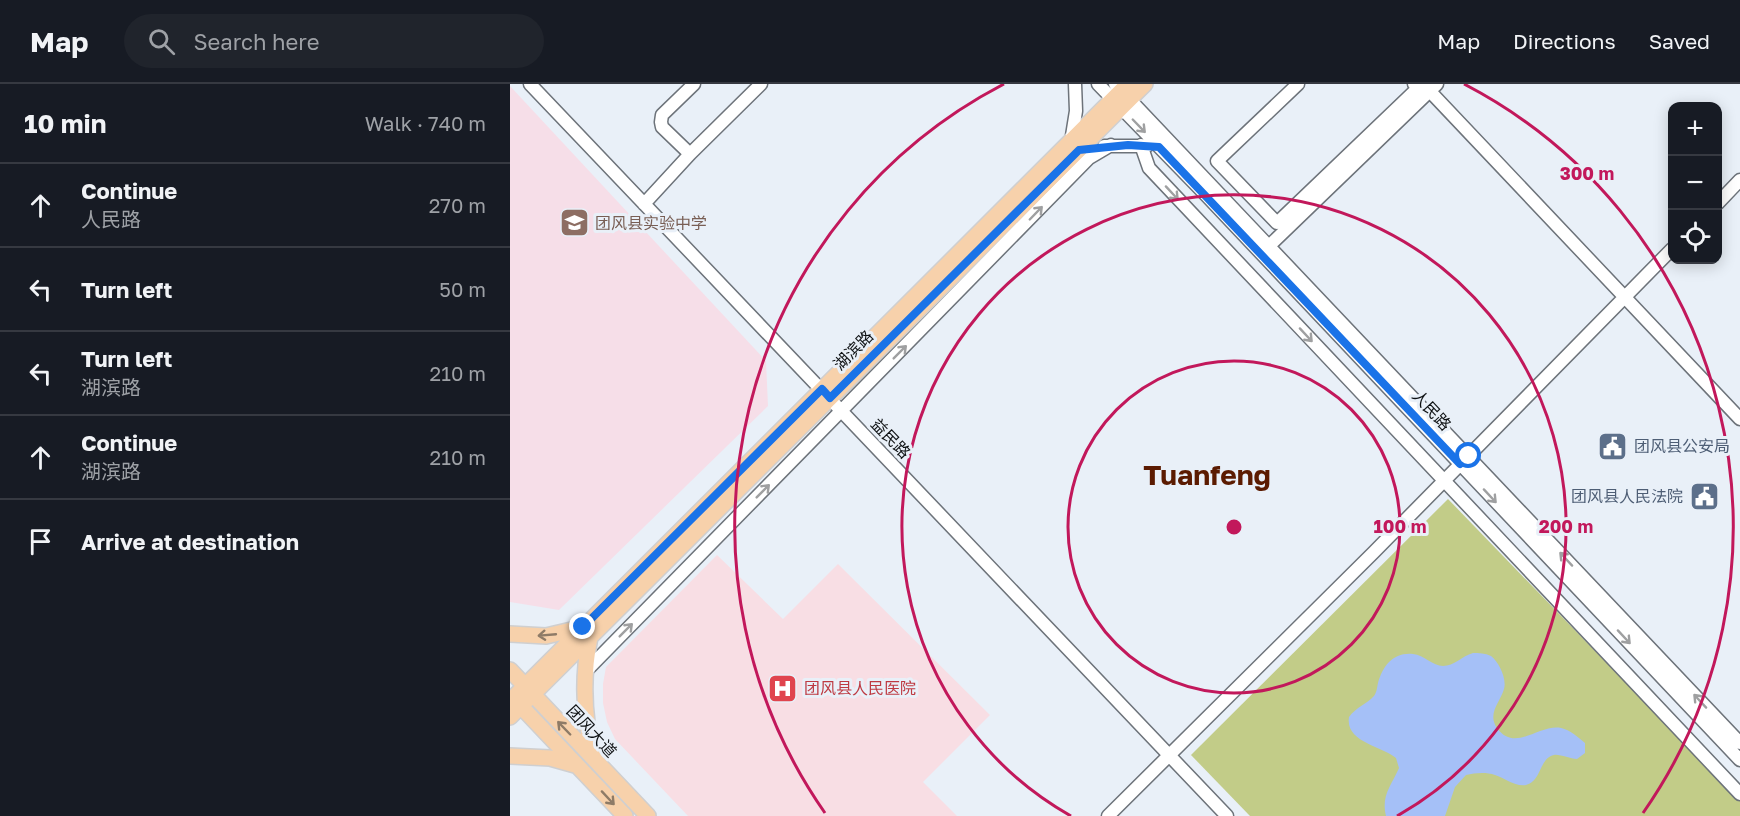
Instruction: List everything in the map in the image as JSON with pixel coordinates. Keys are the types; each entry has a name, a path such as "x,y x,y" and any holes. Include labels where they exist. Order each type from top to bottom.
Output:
{"main road":[{"name":"湖滨路","path":"513,703 529,690 1075,146 1122,94 1145,84"},
{"path":"510,634 546,636 586,632 587,724 595,760"},
{"name":"团风大道","path":"510,670 648,816"},
{"name":"团风大道","path":"513,703 577,765 625,816"},
{"path":"510,756 550,758 577,765"}],"street":[{"name":"益民路","path":"530,84 1227,816"},
{"path":"690,154 662,127 661,122 662,115 694,84"},
{"path":"644,204 690,154 761,84"},
{"path":"1075,84 1075,146 1159,147"},
{"name":"人民路","path":"1098,84 1122,94 1269,245 1740,760"},
{"path":"1298,84 1217,161 1277,223 1418,88 1414,84"},
{"path":"1269,245 1430,86 1740,419"},
{"name":"人民路","path":"1122,94 1159,147 1740,743"},
{"path":"1141,145 1149,168 1740,794"},
{"path":"585,672 1089,158 1112,146"},
{"path":"1722,199 1740,180"},
{"path":"1108,816 1465,460 1668,253"}],"shaded area":[{"name":"团风县实验中学","path":"510,86 766,361 768,406 559,610 510,602"},
{"name":"团风县人民医院","path":"717,555 783,619 838,564 990,715 923,782 957,816 688,816 615,739 607,722 603,703 606,667"}],"green space":[{"path":"1448,499 1740,801 1740,816 1250,816 1191,755"}],"water":[{"path":"1473,653 1491,656 1502,671 1505,685 1493,718 1497,728 1504,735 1519,738 1544,730 1561,728 1571,732 1585,743 1585,753 1577,759 1556,755 1549,757 1535,779 1526,785 1518,785 1488,773 1466,775 1455,787 1445,816 1386,816 1386,797 1399,768 1396,758 1358,738 1349,725 1349,717 1374,696 1386,665 1400,655 1421,656 1443,666"}],"place":[{"name":"团风县实验中学","path":"574,223"},
{"name":"团风县公安局","path":"1613,446"},
{"name":"团风县人民法院","path":"1704,496"},
{"name":"团风县人民医院","path":"783,688"}],"district":[{"name":"Tuanfeng","path":"1207,474"}],"route":[{"path":"583,627 822,389 830,398 1079,150 1128,145 1159,147 1460,464 1469,456"}]}
